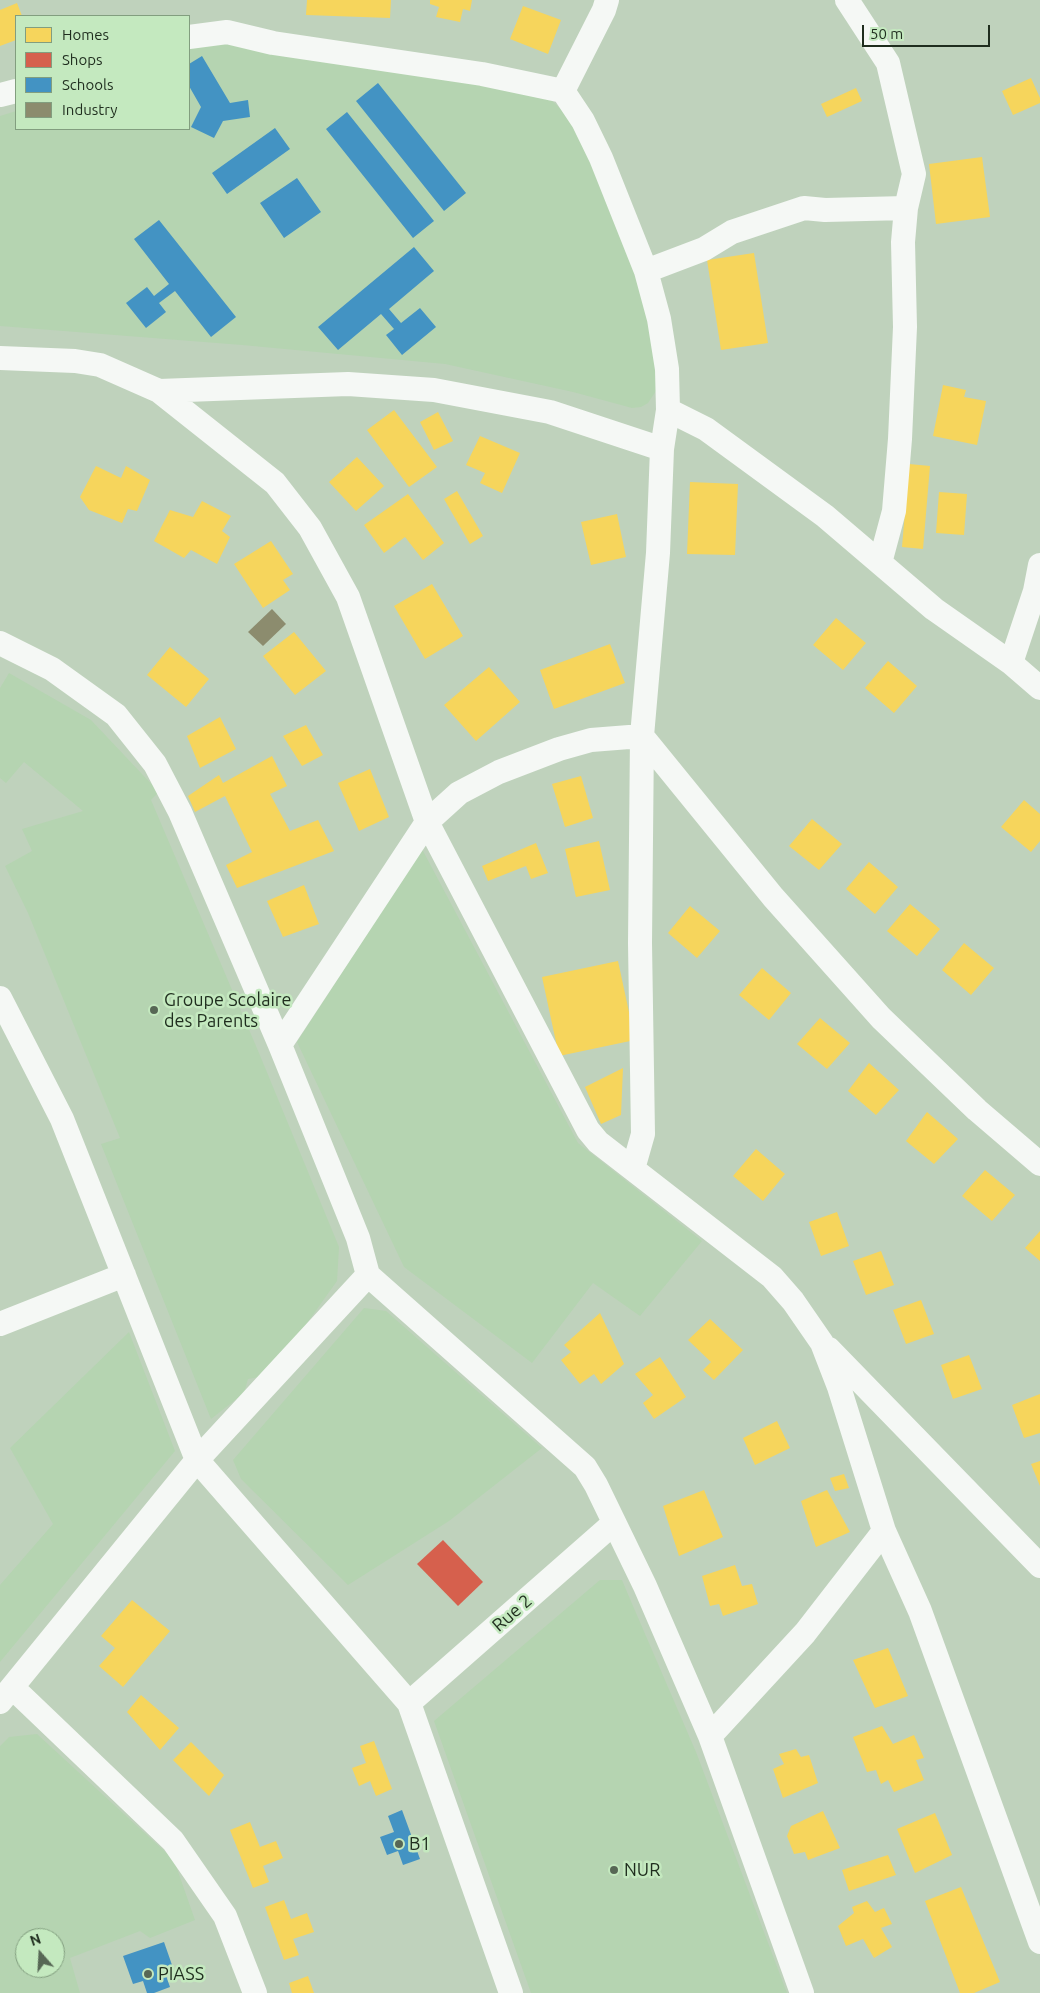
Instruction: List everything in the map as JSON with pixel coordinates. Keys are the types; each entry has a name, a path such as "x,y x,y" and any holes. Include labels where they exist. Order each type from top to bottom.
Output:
{"street":[{"path":"562,91 604,10 607,0"},
{"path":"847,0 888,62 914,174 906,208 903,242 905,327 900,439 894,512 880,563"},
{"path":"190,37 228,32 273,43 482,74 562,91 583,121 602,158 646,272 659,320 666,361 668,410 662,450 658,553 642,736 640,943 643,1134 633,1169"},
{"path":"0,96 15,90"},
{"path":"646,272 704,249 732,232 804,208 825,210 906,208"},
{"path":"0,358 75,361 100,365 159,390 276,483 310,528 348,597 427,822 588,1130 598,1142 772,1277 793,1301 822,1343 1040,1566"},
{"path":"159,390 348,384 434,390 550,412 662,450"},
{"path":"668,410 706,429 825,516 934,609 1012,663 1040,688"},
{"path":"1012,663 1035,591 1040,565"},
{"path":"0,643 52,668 116,716 155,764 180,812 280,1045 358,1238 368,1275 584,1467 596,1485 645,1586 710,1736 802,1993"},
{"path":"280,1045 427,822 459,793 499,772 559,749 591,740 642,736"},
{"path":"642,736 773,897 881,1018 977,1110 1040,1164"},
{"path":"0,998 62,1119 197,1460 409,1703 510,1993"},
{"path":"0,1324 124,1275"},
{"path":"255,1993 225,1916 174,1841 7,1695 197,1460 368,1275"},
{"path":"822,1343 839,1387 884,1531 920,1611 1040,1942"},
{"name":"Rue 2","path":"409,1703 614,1523"},
{"path":"710,1736 805,1633 884,1531"}],"shaded area":[{"path":"205,41 442,75 550,99 569,117 583,143 646,303 658,369 656,391 648,403 641,407 632,408 573,392 445,364 242,345 0,326 0,116 15,111 15,130 190,130 190,47"},
{"name":"Groupe Scolaire des Parents","path":"9,673 91,720 159,792 151,800 339,1247 337,1281 270,1375 248,1379 244,1393 211,1419 101,1144 120,1138 28,913 5,866 32,851 22,829 83,811 24,762 6,783 0,778 0,688"},
{"path":"422,849 578,1143 702,1241 640,1316 593,1283 532,1363 404,1267 297,1042"},
{"path":"364,1308 386,1311 542,1448 449,1521 348,1585 241,1479 233,1460"},
{"path":"129,1332 175,1451 0,1662 0,1585 53,1524 10,1448"},
{"name":"NUR","path":"600,1580 622,1580 696,1752 787,1993 531,1993 434,1721"},
{"path":"37,1734 174,1860 195,1920 150,1938 140,1931 70,1958 80,1993 0,1993 0,1746 9,1737"}],"building: Homes":[{"path":"307,0 391,0 390,18 306,15"},
{"path":"430,0 472,0 470,11 463,9 460,22 436,17 439,7 430,4"},
{"path":"17,3 22,15 15,15 15,40 0,46 0,10"},
{"path":"523,6 561,20 548,54 510,39"},
{"path":"1031,78 1040,98 1040,103 1013,115 1002,91"},
{"path":"856,88 862,101 827,117 821,104"},
{"path":"982,157 990,217 936,224 929,164"},
{"path":"754,253 768,343 721,350 707,260"},
{"path":"943,385 966,390 964,397 986,401 977,445 933,436"},
{"path":"394,410 437,467 409,487 367,430"},
{"path":"438,412 453,441 434,450 420,422"},
{"path":"480,436 520,453 502,493 480,483 485,473 466,465"},
{"path":"357,457 384,486 356,511 329,482"},
{"path":"909,464 930,466 923,549 902,547"},
{"path":"96,466 121,478 126,466 150,480 137,511 128,509 122,523 89,510 80,497"},
{"path":"690,482 738,484 735,555 687,554"},
{"path":"457,491 483,536 470,544 444,499"},
{"path":"939,492 967,494 964,535 936,533"},
{"path":"408,494 444,543 423,560 405,537 384,553 364,525"},
{"path":"202,501 231,516 222,531 230,537 217,564 191,550 184,558 154,541 170,510 193,517"},
{"path":"617,514 626,557 591,565 581,522"},
{"path":"271,541 293,574 283,580 290,590 263,608 234,564"},
{"path":"432,584 463,636 425,659 394,606"},
{"path":"836,618 866,643 843,670 813,645"},
{"path":"294,632 326,671 295,695 263,656"},
{"path":"610,644 625,683 554,709 540,670"},
{"path":"170,647 209,679 186,707 147,675"},
{"path":"888,661 917,686 894,713 865,688"},
{"path":"489,667 520,702 476,741 444,705"},
{"path":"220,717 236,749 200,768 187,736"},
{"path":"306,725 323,755 302,766 283,736"},
{"path":"272,756 287,786 270,794 290,831 318,820 334,851 237,888 226,865 252,852 225,796 195,812 188,796 219,775 223,783"},
{"path":"370,769 389,817 359,831 338,783"},
{"path":"581,776 593,818 565,827 552,784"},
{"path":"1024,800 1040,814 1040,841 1031,852 1001,827"},
{"path":"812,819 842,844 819,870 789,846"},
{"path":"599,841 610,890 576,897 565,849"},
{"path":"536,843 548,873 531,879 526,866 488,881 482,866"},
{"path":"869,862 898,887 875,914 846,889"},
{"path":"304,885 319,924 283,937 267,901"},
{"path":"910,904 940,929 917,956 887,931"},
{"path":"690,906 720,931 697,958 668,933"},
{"path":"964,943 994,968 971,995 942,970"},
{"path":"618,961 635,1040 559,1056 542,977"},
{"path":"762,968 791,993 769,1020 739,995"},
{"path":"820,1018 850,1043 827,1069 797,1044"},
{"path":"869,1063 899,1090 876,1115 848,1091"},
{"path":"623,1068 621,1115 601,1124 585,1087"},
{"path":"927,1112 958,1139 934,1164 906,1141"},
{"path":"756,1149 785,1174 763,1201 733,1176"},
{"path":"985,1170 1015,1195 992,1221 962,1196"},
{"path":"837,1212 849,1246 821,1256 809,1222"},
{"path":"1040,1231 1040,1261 1025,1248"},
{"path":"881,1251 894,1285 866,1295 853,1261"},
{"path":"921,1300 934,1334 906,1344 893,1310"},
{"path":"600,1313 624,1364 601,1384 594,1374 580,1384 561,1360 571,1352 564,1345"},
{"path":"710,1319 743,1350 714,1380 703,1370 711,1362 688,1340"},
{"path":"969,1355 982,1389 953,1399 941,1365"},
{"path":"660,1357 686,1397 654,1419 643,1403 653,1395 635,1374"},
{"path":"1040,1394 1040,1433 1024,1438 1012,1405"},
{"path":"777,1421 790,1448 755,1465 743,1438"},
{"path":"1040,1461 1040,1486 1031,1464"},
{"path":"844,1474 849,1488 835,1491 830,1478"},
{"path":"704,1490 723,1537 679,1556 663,1506"},
{"path":"827,1490 850,1532 816,1547 801,1501"},
{"path":"735,1565 742,1586 752,1584 758,1604 723,1616 719,1604 710,1606 702,1576"},
{"path":"132,1600 170,1631 123,1687 99,1666 115,1648 101,1636"},
{"path":"888,1648 908,1696 875,1708 853,1660"},
{"path":"141,1695 179,1728 160,1750 127,1712"},
{"path":"882,1726 893,1744 914,1735 924,1758 916,1760 924,1780 894,1792 888,1780 881,1784 876,1770 867,1772 853,1737"},
{"path":"374,1741 392,1789 376,1796 370,1781 359,1786 352,1768 366,1763 360,1746"},
{"path":"191,1742 224,1775 209,1796 173,1760"},
{"path":"796,1749 801,1757 809,1755 818,1783 783,1798 773,1769 784,1764 779,1754"},
{"path":"823,1811 840,1848 808,1860 805,1852 794,1854 787,1836 791,1826"},
{"path":"935,1813 952,1855 915,1873 897,1829"},
{"path":"250,1822 260,1847 276,1841 283,1858 263,1866 269,1882 253,1888 230,1830"},
{"path":"888,1855 896,1875 849,1891 842,1870"},
{"path":"961,1887 1000,1982 974,1993 960,1993 925,1901"},
{"path":"284,1900 291,1919 307,1913 314,1932 293,1939 299,1955 284,1960 265,1907"},
{"path":"867,1901 875,1912 884,1908 892,1924 881,1928 892,1947 874,1958 863,1939 846,1946 838,1926 854,1913 852,1907"},
{"path":"308,1976 314,1993 292,1993 289,1983"}],"building: Shops":[{"path":"443,1540 483,1582 458,1606 417,1564"}],"building: Schools":[{"path":"202,56 230,103 248,100 250,117 223,121 214,138 191,127 201,107 190,88 190,63"},
{"path":"378,83 466,193 444,211 356,101"},
{"path":"347,112 434,221 413,238 326,129"},
{"path":"275,128 290,149 227,194 212,173"},
{"path":"297,178 321,212 284,238 260,203"},
{"path":"159,220 236,317 211,337 175,291 159,303 166,312 146,328 126,303 147,287 154,296 169,284 134,239"},
{"path":"414,247 434,271 389,309 401,323 420,308 436,327 402,355 386,335 394,329 381,314 338,350 318,327"},
{"name":"B1","path":"402,1810 420,1859 403,1865 398,1851 387,1855 380,1837 394,1832 388,1816"},
{"name":"PIASS","path":"164,1942 172,1965 163,1967 170,1987 154,1993 147,1993 143,1981 133,1984 123,1956"}],"building: Industry":[{"path":"272,609 286,624 263,646 248,632"}],"place":[{"name":"Groupe Scolaire des Parents","path":"154,1010"},
{"name":"B1","path":"399,1844"},
{"name":"NUR","path":"614,1870"},
{"name":"PIASS","path":"148,1974"}]}
